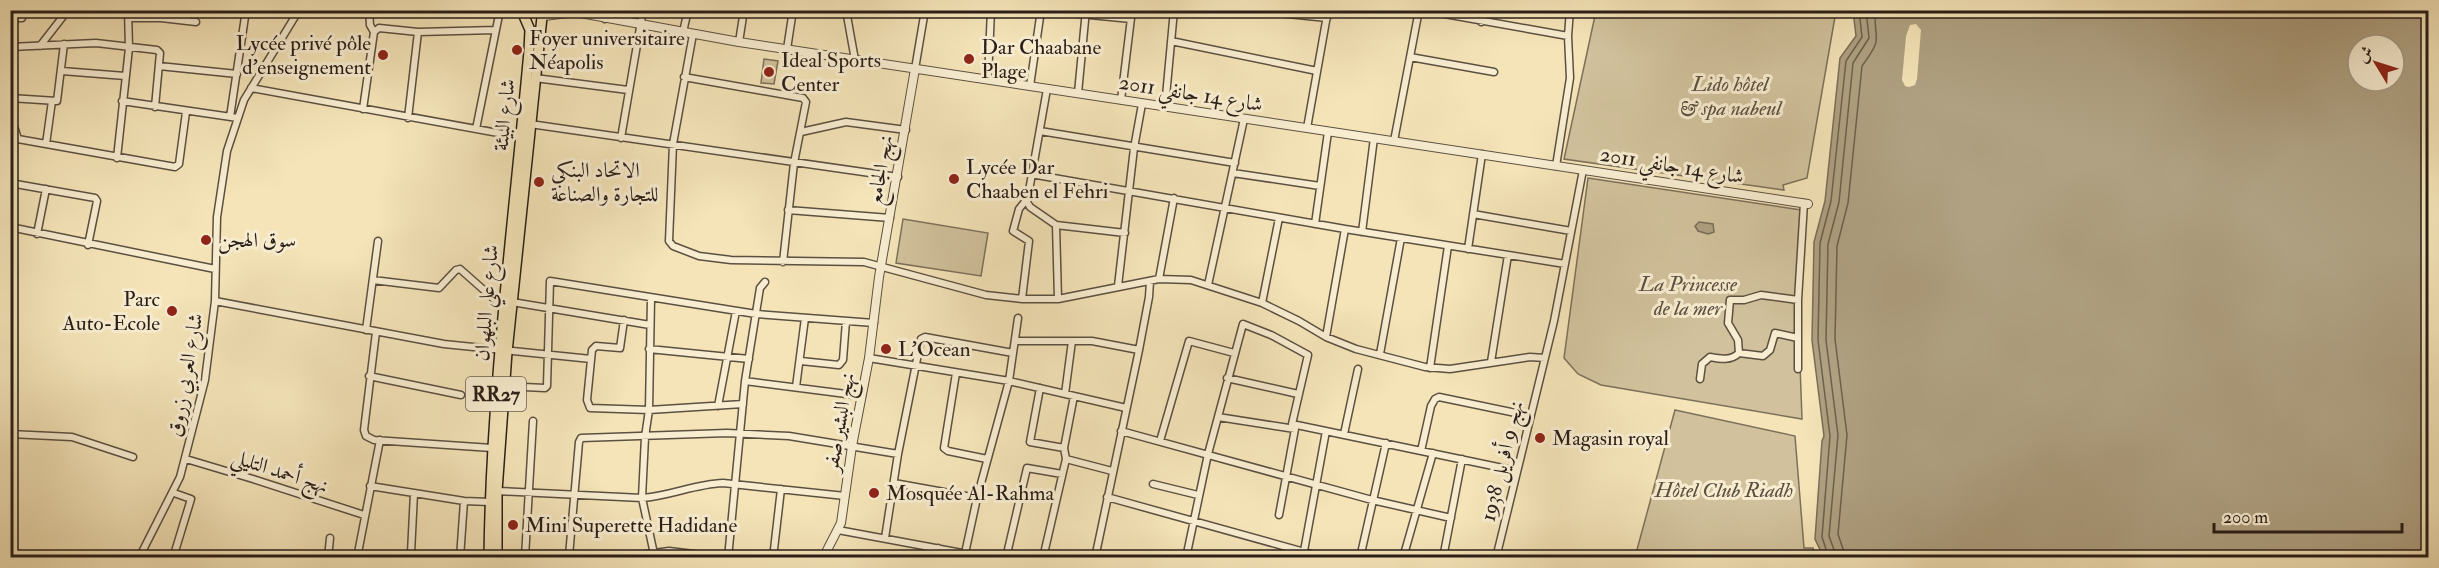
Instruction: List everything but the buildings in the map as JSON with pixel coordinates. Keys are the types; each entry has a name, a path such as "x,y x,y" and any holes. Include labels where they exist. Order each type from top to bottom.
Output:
{"main road":[{"path":"523,13 534,21 544,15"},
{"name":"شارع البيئة","path":"516,220 520,137 530,37 523,13"},
{"name":"شارع البيئة","path":"516,220 544,15"},
{"name":"RR27","path":"515,233 516,220"},
{"name":"شارع علي البلهوان","path":"489,558 492,448 503,351 512,302 515,233"},
{"name":"شارع علي البلهوان","path":"497,558 497,491 505,386 503,307 515,233"}],"street":[{"path":"10,18 23,18 25,10"},
{"path":"40,46 58,26 68,10"},
{"path":"170,19 171,10"},
{"path":"230,117 246,10"},
{"path":"122,101 238,118 251,88 299,10"},
{"path":"363,109 374,32 370,25 369,10"},
{"path":"476,129 500,10"},
{"path":"605,19 607,10"},
{"path":"621,138 643,10"},
{"path":"683,32 688,10"},
{"path":"739,42 744,10"},
{"path":"787,50 793,10"},
{"path":"855,60 846,11 876,10"},
{"path":"911,10 925,11 915,69"},
{"path":"988,79 991,10"},
{"path":"1121,100 1132,10"},
{"path":"1165,107 1174,10"},
{"path":"1247,10 1328,14 1307,128"},
{"path":"1394,141 1421,10 1568,36"},
{"path":"1481,22 1483,10"},
{"path":"1556,166 1570,78 1568,36 1570,10"},
{"path":"1030,86 1040,11 1086,12 1131,19"},
{"name":"شارع 14 جانفي 2011","path":"544,15 567,12 787,50 1806,203"},
{"path":"1078,93 1086,12"},
{"path":"117,158 129,48 128,14 196,22"},
{"path":"10,98 57,100 62,71 58,26"},
{"path":"374,32 379,28 418,33 496,30"},
{"path":"408,118 418,33"},
{"path":"693,34 673,144 671,244 699,256 783,262 855,261 986,295 1022,299 1058,299 1118,286 1150,284 1159,279 1191,280 1262,303 1326,337 1356,349 1430,368 1450,369 1530,357 1544,360"},
{"path":"1171,41 1317,71"},
{"path":"10,46 96,43 157,50 160,53 155,107"},
{"path":"1410,57 1494,72"},
{"path":"159,66 237,74"},
{"name":"نهج الجامع","path":"878,289 915,69"},
{"path":"62,71 125,76"},
{"path":"684,77 803,98 806,102 794,163 783,262"},
{"path":"535,78 628,90"},
{"path":"251,88 520,137"},
{"path":"1047,89 1027,199 1030,207 1056,225 1125,233"},
{"path":"46,144 51,101"},
{"path":"1118,286 1134,148 1142,104"},
{"path":"10,138 117,158 178,166 186,112"},
{"path":"10,114 18,139"},
{"name":"شارع العربي زروق","path":"140,558 174,493 186,459 205,380 215,302 220,188 238,118"},
{"path":"1208,285 1244,119"},
{"path":"801,132 846,122 906,130"},
{"path":"530,124 898,177"},
{"path":"1040,131 1235,163"},
{"path":"1315,224 1328,132"},
{"path":"1362,232 1374,138"},
{"path":"1468,249 1482,154"},
{"name":"نهج 9 أفريل 1938","path":"1496,558 1544,360 1583,170"},
{"path":"1233,173 1320,186"},
{"path":"1031,174 1362,232 1565,264"},
{"path":"10,183 96,198 88,245"},
{"path":"37,234 46,189"},
{"path":"1159,279 1174,198"},
{"path":"1022,299 1029,241 1013,231 1019,208 1027,199"},
{"path":"1798,369 1798,300 1806,203"},
{"path":"788,210 890,218"},
{"path":"1473,214 1571,231"},
{"path":"1262,303 1279,218"},
{"path":"1056,225 1058,299"},
{"path":"10,227 88,245 215,269"},
{"path":"1326,337 1345,229"},
{"path":"1380,354 1401,238"},
{"path":"366,330 378,241"},
{"path":"1430,368 1448,246"},
{"path":"1491,362 1508,255"},
{"path":"373,280 439,288 456,270 460,269 503,307"},
{"path":"505,386 545,388 549,354 550,281 756,314 874,323"},
{"path":"533,421 525,556 669,554 728,558 745,381 760,288 765,282"},
{"path":"1095,558 1120,431 1139,350 1150,284"},
{"name":"نهج البشير صفر","path":"823,558 838,530 845,496 869,357 878,289"},
{"path":"1739,352 1738,340 1728,323 1730,300 1744,300 1761,295 1798,300"},
{"path":"651,298 649,410 645,437 642,498 654,554"},
{"path":"215,302 444,344 591,359"},
{"path":"512,302 650,325"},
{"path":"718,406 736,311"},
{"path":"796,387 805,318"},
{"path":"965,555 976,498 1009,381 1018,318"},
{"path":"624,320 621,347 618,349 596,346 593,348 587,400 590,408 649,410 742,404"},
{"path":"801,361 839,365 843,360 846,321"},
{"path":"1186,558 1208,454 1227,378 1244,324 1307,354 1298,394 1287,476 1279,515"},
{"path":"376,332 364,430 369,439 492,448"},
{"path":"1700,379 1702,364 1706,359 1731,358 1739,352 1763,356 1770,350 1775,333 1798,338"},
{"path":"885,538 898,454 921,339 925,337 1013,353"},
{"path":"1015,341 1101,342 1139,350"},
{"path":"1065,394 1072,341"},
{"path":"1160,441 1189,341 1234,353"},
{"path":"649,349 749,359"},
{"path":"869,357 1040,387 1126,408"},
{"path":"1344,434 1358,369"},
{"path":"956,373 944,448 948,451 987,459"},
{"path":"369,375 461,395"},
{"path":"1227,378 1298,394"},
{"path":"745,381 862,396"},
{"path":"1040,387 1030,442 1064,447"},
{"path":"1042,558 1066,459 1064,447 1074,396"},
{"path":"1421,451 1431,406 1434,399 1439,397 1530,416"},
{"path":"1218,417 1344,434 1517,471"},
{"path":"1120,431 1372,500 1450,518"},
{"path":"1304,552 1326,431"},
{"path":"10,434 72,437 133,457"},
{"path":"569,556 581,438 740,434 789,436 898,454"},
{"path":"380,440 357,556 404,556 411,553 414,493"},
{"path":"1360,558 1386,443"},
{"path":"1403,558 1433,453"},
{"name":"نهج أحمد التليلي","path":"186,459 364,515"},
{"path":"1066,459 1112,471"},
{"path":"1443,558 1462,459"},
{"path":"1006,558 1027,468 1062,474"},
{"path":"497,491 642,498 662,496 704,485 735,483 845,496"},
{"path":"894,483 976,498"},
{"path":"1153,484 1198,495"},
{"path":"370,486 464,501 490,502"},
{"path":"773,558 781,489"},
{"path":"173,558 191,499 174,493"},
{"path":"1107,497 1326,558"},
{"path":"460,558 464,501"},
{"path":"838,530 989,558"},
{"path":"328,558 330,538"},
{"path":"936,558 938,548"}],"green space":[{"name":"Lido hôtel & spa nabeul","path":"1596,11 1836,11 1807,178 1783,185 1784,190 1564,159"},
{"name":"Ideal Sports Center","path":"764,59 778,61 774,84 761,83"},
{"name":"La Princesse de la mer","path":"1588,178 1801,210 1798,310 1802,419 1601,385 1578,374 1564,358"},
{"path":"903,219 988,233 981,276 896,263"},
{"name":"Hôtel Club Riadh","path":"1675,410 1795,436 1804,548 1813,548 1815,557 1635,557"}],"water":[{"path":"1853,11 2428,11 2428,557 1824,558 1815,539 1824,436 1812,340 1814,242 1825,201 1840,58 1856,36"},
{"path":"1699,222 1713,224 1714,232 1708,234 1698,231 1695,226"}],"pier":[{"path":"1916,24 1921,30 1917,79 1915,85 1909,87 1905,86 1902,80 1906,36 1910,25"}],"place":[{"name":"Foyer universitaire Néapolis","path":"517,50"},
{"name":"Lycée privé pôle d'enseignement","path":"383,55"},
{"name":"Dar Chaabane Plage","path":"969,59"},
{"name":"Ideal Sports Center","path":"769,72"},
{"name":"Lycée Dar Chaaben el Fehri","path":"954,179"},
{"name":"الاتحاد البنكي للتجارة والصناعة","path":"539,182"},
{"name":"سوق الهجن","path":"206,240"},
{"name":"Parc Auto-Ecole","path":"172,311"},
{"name":"L'Ocean","path":"886,349"},
{"name":"Magasin royal","path":"1540,438"},
{"name":"Mosquée Al-Rahma","path":"874,493"},
{"name":"Mini Superette Hadidane","path":"513,525"}]}
